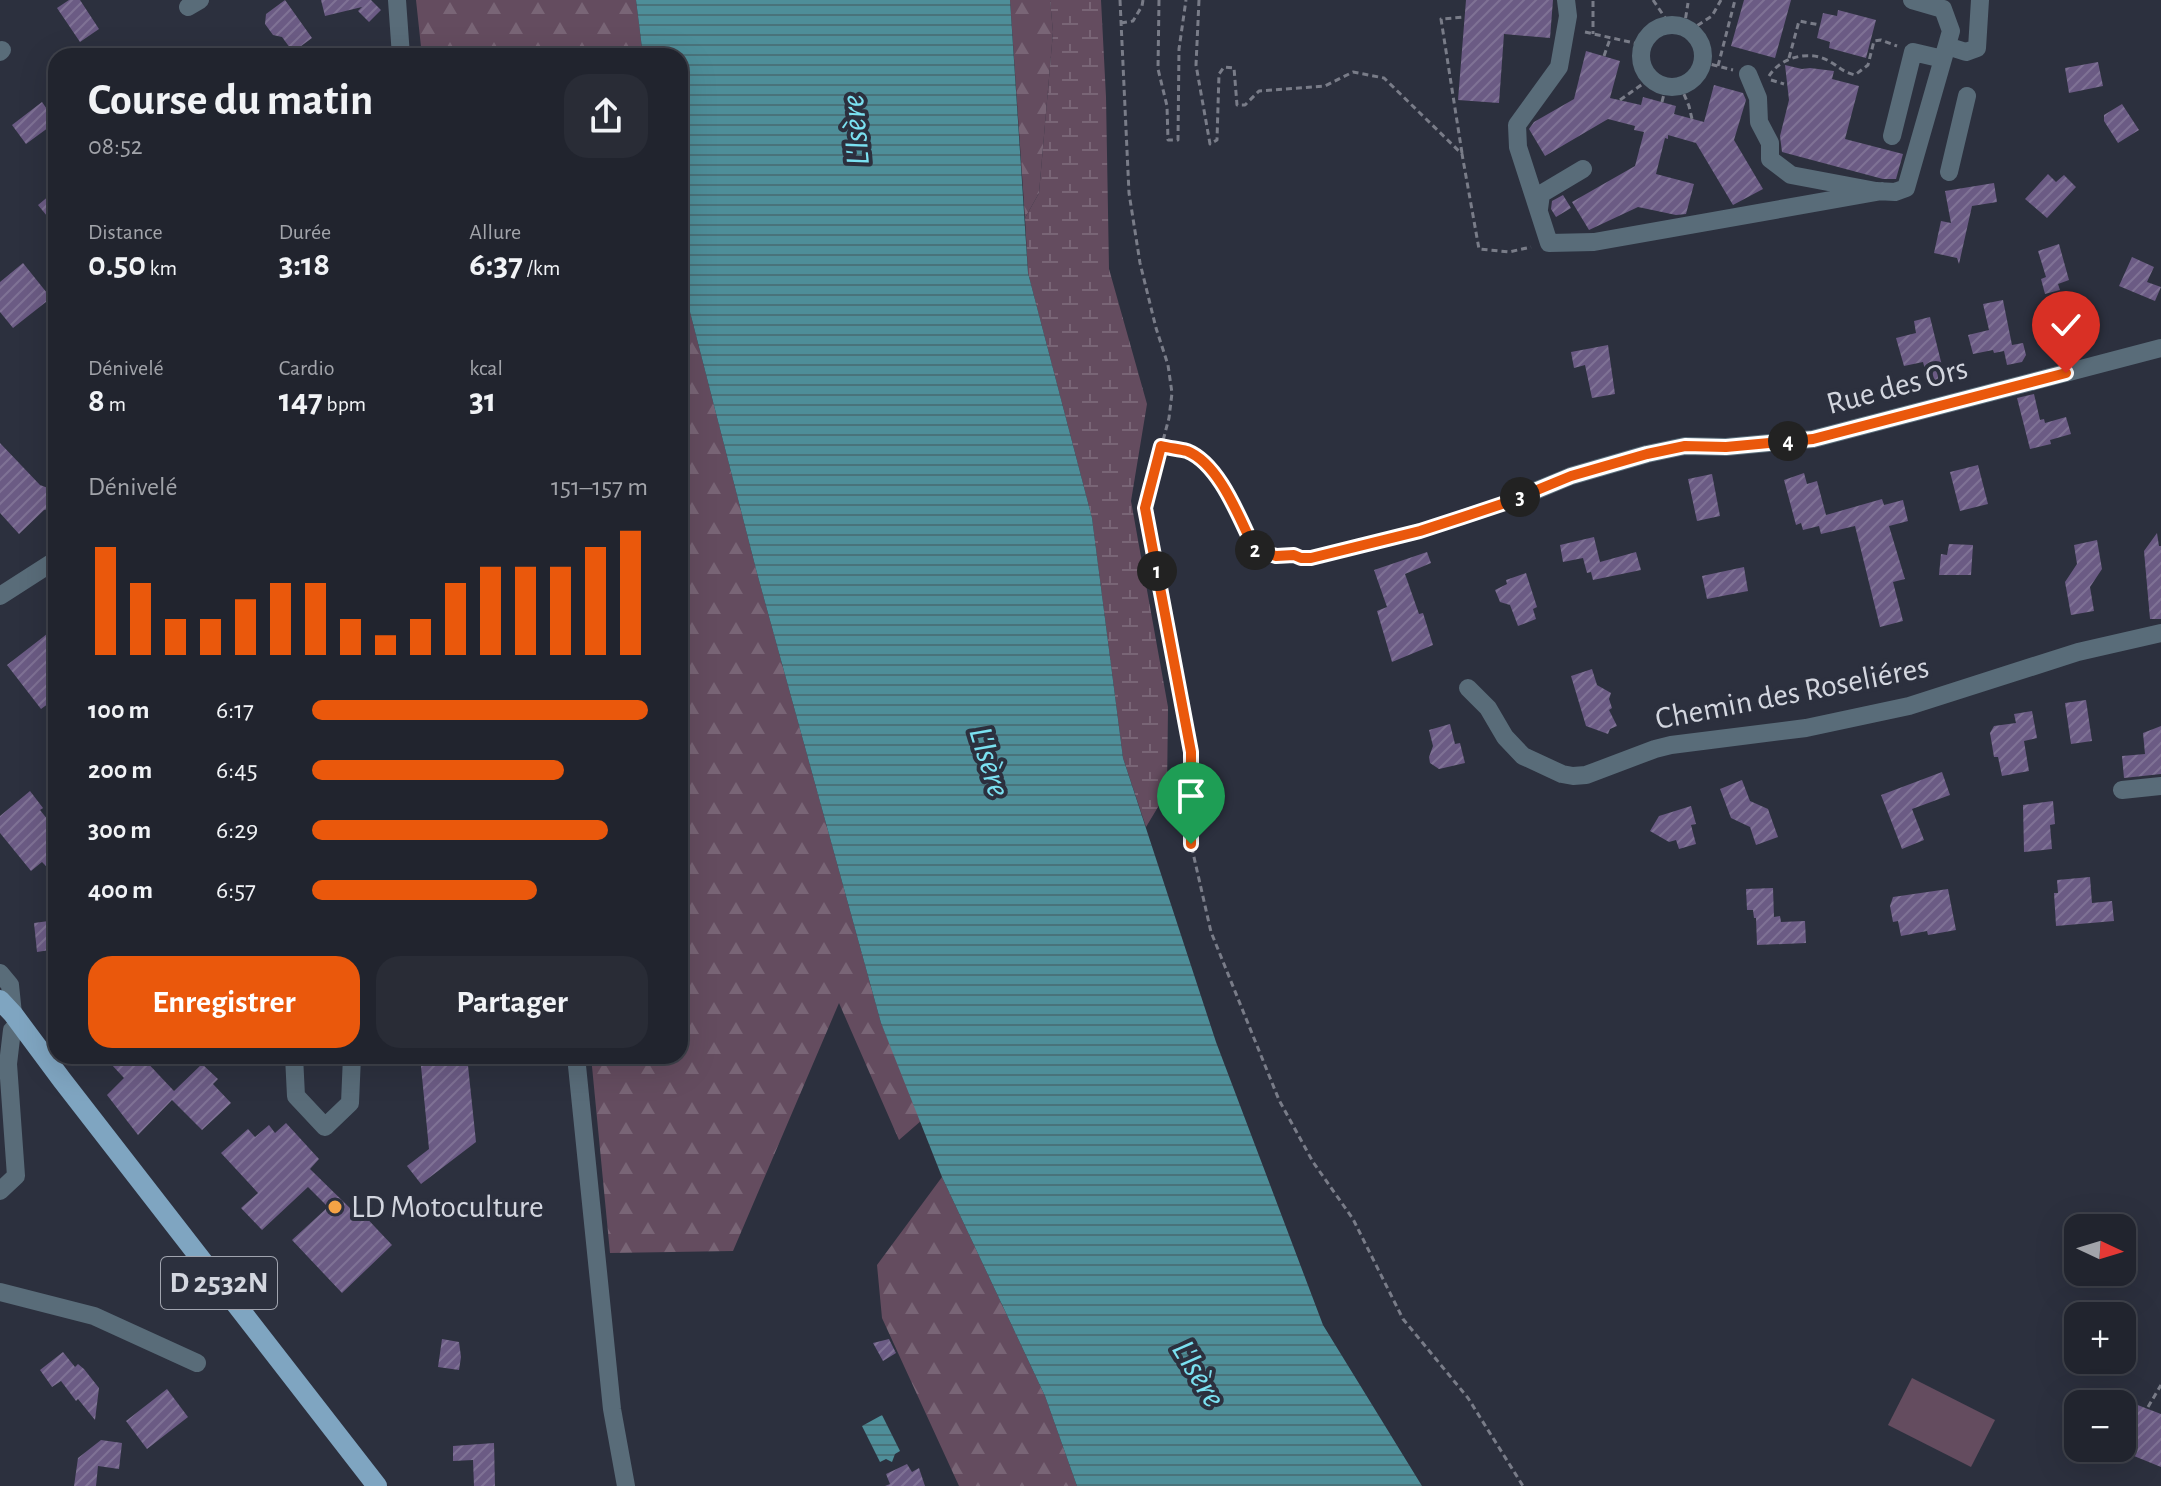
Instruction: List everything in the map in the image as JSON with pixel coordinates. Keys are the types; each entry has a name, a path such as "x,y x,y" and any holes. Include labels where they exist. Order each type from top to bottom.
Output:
{"main road":[{"name":"D 2532N","path":"6,1016 62,1080 377,1486"}],"street":[{"path":"397,0 400,48"},
{"path":"1566,0 1568,16 1559,67 1517,125 1518,147 1549,243 1594,242 1882,191"},
{"path":"1748,74 1758,98 1759,122 1770,143 1770,159 1791,175 1882,191 1895,192 1906,188 1951,31 1943,9 1912,0"},
{"path":"1892,136 1913,52 1966,52 1977,48 1980,0"},
{"path":"1681,28 1699,41 1702,58 1690,81 1665,88 1645,71 1643,45 1653,31 1681,28"},
{"path":"1949,172 1967,96"},
{"path":"1925,122 1959,130"},
{"path":"1539,209 1541,194 1583,169"},
{"name":"Rue des Ors","path":"1508,502 1571,476 1647,454 1685,446 1726,447 1813,439 2161,348"},
{"path":"0,596 48,565"},
{"name":"Chemin des Roseliéres","path":"1468,688 1488,708 1505,737 1523,756 1562,774 1586,775 1671,745 1806,728 1909,706 2078,652 2161,633"},
{"path":"2122,790 2161,786"},
{"path":"0,973 10,985 6,1016 16,1176 0,1191"},
{"path":"294,1064 296,1096 325,1127 350,1103 352,1064"},
{"path":"577,1064 612,1409 626,1486"},
{"path":"0,1292 94,1316 197,1363"}],"path":[{"path":"1120,0 1129,193 1140,263 1168,365 1172,393 1169,418 1145,508 1191,752 1191,844 1211,932 1279,1100 1313,1162 1353,1219 1403,1319 1468,1398 1523,1486"},
{"path":"1121,23 1133,21 1143,0"},
{"path":"1159,0 1158,69 1167,106 1168,140 1178,140 1179,49 1186,0"},
{"path":"1199,0 1196,65 1210,144 1217,140 1219,74 1224,67 1234,68 1237,105 1245,105 1259,91 1325,86 1353,72 1384,78 1462,154"},
{"path":"1653,0 1681,28"},
{"path":"1681,28 1712,16 1721,0"},
{"path":"1718,67 1735,0"},
{"path":"1593,1 1593,34"},
{"path":"1681,28 1688,3"},
{"path":"1465,17 1441,19 1479,249 1509,252 1549,243"},
{"path":"1789,58 1799,21 1820,25"},
{"path":"1566,28 1643,45"},
{"path":"1604,56 1610,39"},
{"path":"1767,79 1775,67 1789,58 1810,56 1826,59 1843,72 1855,75 1868,65 1874,41 1881,40 1913,52"},
{"path":"1620,100 1665,88 1692,119"},
{"path":"1161,446 1189,452 1213,471 1230,497 1255,550 1276,556 1311,558 1420,531 1508,502"},
{"path":"2148,1407 2161,1385"}],"green space":[{"path":"416,0 636,0 642,48 421,48"},
{"path":"1010,0 1050,0 1053,32 1039,193 1025,218"},
{"path":"1050,0 1101,0 1109,269 1147,404 1131,501 1168,707 1167,792 1146,827 1123,758 1092,518 1028,273 1025,218 1039,193 1053,32"},
{"path":"688,304 757,573 881,1023 922,1120 899,1140 839,1003 733,1251 610,1253 592,1064 688,1064"},
{"path":"942,1177 1045,1396 1077,1486 959,1486 882,1318 877,1265"},
{"path":"1912,1378 1995,1420 1971,1467 1888,1425"}],"water":[{"name":"L'Isère","path":"636,0 1010,0 1028,273 1092,518 1123,758 1216,1042 1323,1325 1422,1486 1077,1486 1045,1396 942,1177 881,1023 757,573 688,304 688,48 642,48"},
{"path":"882,1415 900,1451 892,1462 886,1459 880,1462 862,1426"}],"building":[{"path":"69,0 80,0 99,29 80,42 57,8"},
{"path":"285,0 312,38 298,48 290,48 282,37 273,35 265,24 266,14"},
{"path":"321,0 371,0 381,10 369,22 358,11 362,7 325,16"},
{"path":"1466,0 1553,0 1550,38 1504,34 1499,103 1458,100"},
{"path":"1744,0 1791,0 1775,58 1731,46"},
{"path":"1838,10 1876,20 1866,58 1829,48 1830,42 1817,38 1823,13 1837,16"},
{"path":"1586,51 1620,61 1610,98 1641,105 1643,97 1676,106 1674,114 1704,122 1714,85 1743,93 1746,100 1734,140 1763,189 1733,205 1696,143 1668,135 1656,174 1694,184 1686,214 1676,215 1638,207 1589,230 1572,202 1635,166 1644,132 1634,130 1635,126 1608,119 1545,156 1529,129 1534,122 1574,99"},
{"path":"2098,62 2103,86 2069,93 2065,68"},
{"path":"1785,65 1834,71 1832,79 1859,86 1845,139 1903,154 1896,179 1883,179 1782,152 1780,136 1789,100"},
{"path":"42,102 48,111 48,128 26,144 12,125"},
{"path":"2122,104 2139,130 2118,143 2104,121 2104,115"},
{"path":"2048,174 2056,182 2064,175 2076,187 2047,218 2025,199"},
{"path":"1994,183 1997,202 1972,206 1959,264 1957,258 1934,253 1941,221 1951,223 1945,191"},
{"path":"1563,195 1571,208 1556,217 1551,209 1552,201"},
{"path":"48,197 48,217 38,205"},
{"path":"2059,244 2069,280 2058,284 2060,290 2045,294 2041,279 2046,277 2038,251"},
{"path":"2132,257 2154,267 2147,282 2161,287 2155,301 2119,286"},
{"path":"23,263 48,294 48,300 13,328 0,312 0,282"},
{"path":"2003,300 2012,345 2023,343 2026,355 2022,362 2007,365 2004,351 1973,354 1968,335 1989,330 1983,304"},
{"path":"1930,317 1945,378 1928,381 1923,362 1904,366 1896,338 1916,333 1914,321"},
{"path":"1608,345 1615,394 1592,398 1585,365 1574,368 1571,352"},
{"path":"2034,394 2040,420 2044,419 2045,423 2066,417 2071,434 2050,440 2051,444 2030,449 2017,398"},
{"path":"0,443 40,485 48,488 48,509 19,534 0,513"},
{"path":"1978,465 1988,504 1960,511 1950,472"},
{"path":"1804,473 1807,484 1817,481 1826,515 1882,499 1884,505 1903,500 1908,521 1889,526 1905,579 1893,582 1903,621 1880,627 1855,526 1821,534 1819,526 1803,530 1801,523 1796,525 1784,480"},
{"path":"1712,474 1720,516 1697,521 1688,479"},
{"path":"2157,533 2161,546 2161,619 2150,619 2144,551"},
{"path":"1594,537 1600,562 1636,552 1641,570 1593,580 1591,572 1587,573 1583,558 1563,562 1560,545"},
{"path":"2097,540 2102,569 2090,587 2094,611 2071,615 2065,582 2077,564 2074,545"},
{"path":"1949,544 1973,545 1971,575 1939,575 1941,554 1947,555"},
{"path":"1427,552 1431,563 1405,574 1419,614 1423,613 1433,645 1392,662 1377,611 1387,607 1374,570"},
{"path":"1744,567 1748,591 1707,599 1702,576"},
{"path":"1526,573 1537,607 1533,609 1536,619 1518,626 1510,605 1500,602 1495,590 1507,584 1506,580"},
{"path":"48,633 48,704 41,709 7,665"},
{"path":"1592,669 1597,685 1611,693 1612,708 1609,710 1617,726 1610,729 1608,734 1586,726 1571,676"},
{"path":"2086,700 2092,741 2071,744 2065,703"},
{"path":"2032,711 2037,738 2024,741 2029,771 2002,776 1998,757 1994,757 1990,733 1994,726 2016,723 2014,714"},
{"path":"1450,724 1455,744 1460,743 1465,763 1439,769 1430,763 1433,746 1429,730"},
{"path":"2161,726 2161,774 2124,778 2122,756 2145,754 2143,733"},
{"path":"1942,772 1950,795 1912,809 1924,840 1902,849 1881,795"},
{"path":"1742,780 1750,801 1768,809 1778,837 1756,845 1750,827 1731,818 1720,789"},
{"path":"30,791 48,820 48,868 42,862 31,871 0,833 0,816"},
{"path":"2053,801 2055,824 2050,825 2052,849 2024,852 2023,805"},
{"path":"1691,806 1696,824 1691,825 1696,844 1679,849 1676,840 1669,842 1650,831 1659,816"},
{"path":"2090,877 2092,903 2112,901 2114,921 2056,926 2054,893 2058,893 2057,880"},
{"path":"1773,888 1774,917 1780,916 1781,922 1805,921 1806,943 1757,945 1756,918 1753,910 1747,910 1746,889"},
{"path":"1948,889 1956,930 1901,936 1898,921 1893,922 1890,906 1893,897"},
{"path":"48,921 48,950 37,952 34,923"},
{"path":"111,1064 149,1064 174,1091 202,1064 218,1079 213,1084 231,1103 202,1130 172,1100 138,1135 107,1095 124,1078"},
{"path":"421,1064 468,1064 476,1142 421,1184 407,1166 429,1149"},
{"path":"286,1123 319,1159 310,1169 355,1213 359,1210 392,1245 342,1293 292,1240 328,1207 308,1187 262,1230 241,1208 258,1193 221,1153 248,1129 255,1137 269,1125 275,1133"},
{"path":"442,1339 459,1342 459,1370 438,1367"},
{"path":"889,1339 896,1353 883,1361 873,1343"},
{"path":"63,1352 75,1367 78,1364 84,1369 99,1388 95,1420 61,1381 52,1387 40,1370"},
{"path":"167,1389 188,1417 147,1449 126,1421"},
{"path":"2136,1404 2161,1414 2161,1467 2136,1457"},
{"path":"101,1440 122,1443 119,1469 98,1466 96,1486 74,1486 78,1458"},
{"path":"494,1443 495,1486 474,1486 473,1460 453,1461 453,1446"},
{"path":"907,1464 912,1472 919,1468 925,1486 885,1486 890,1484 886,1474"}],"place":[{"name":"LD Motoculture","path":"335,1207"}],"route":[{"path":"1191,844 1191,752 1145,508 1161,446 1189,452 1213,471 1230,497 1255,550 1276,556 1311,558 1420,531 1508,502 1571,476 1647,454 1685,446 1726,447 1813,439 2066,373"}]}
